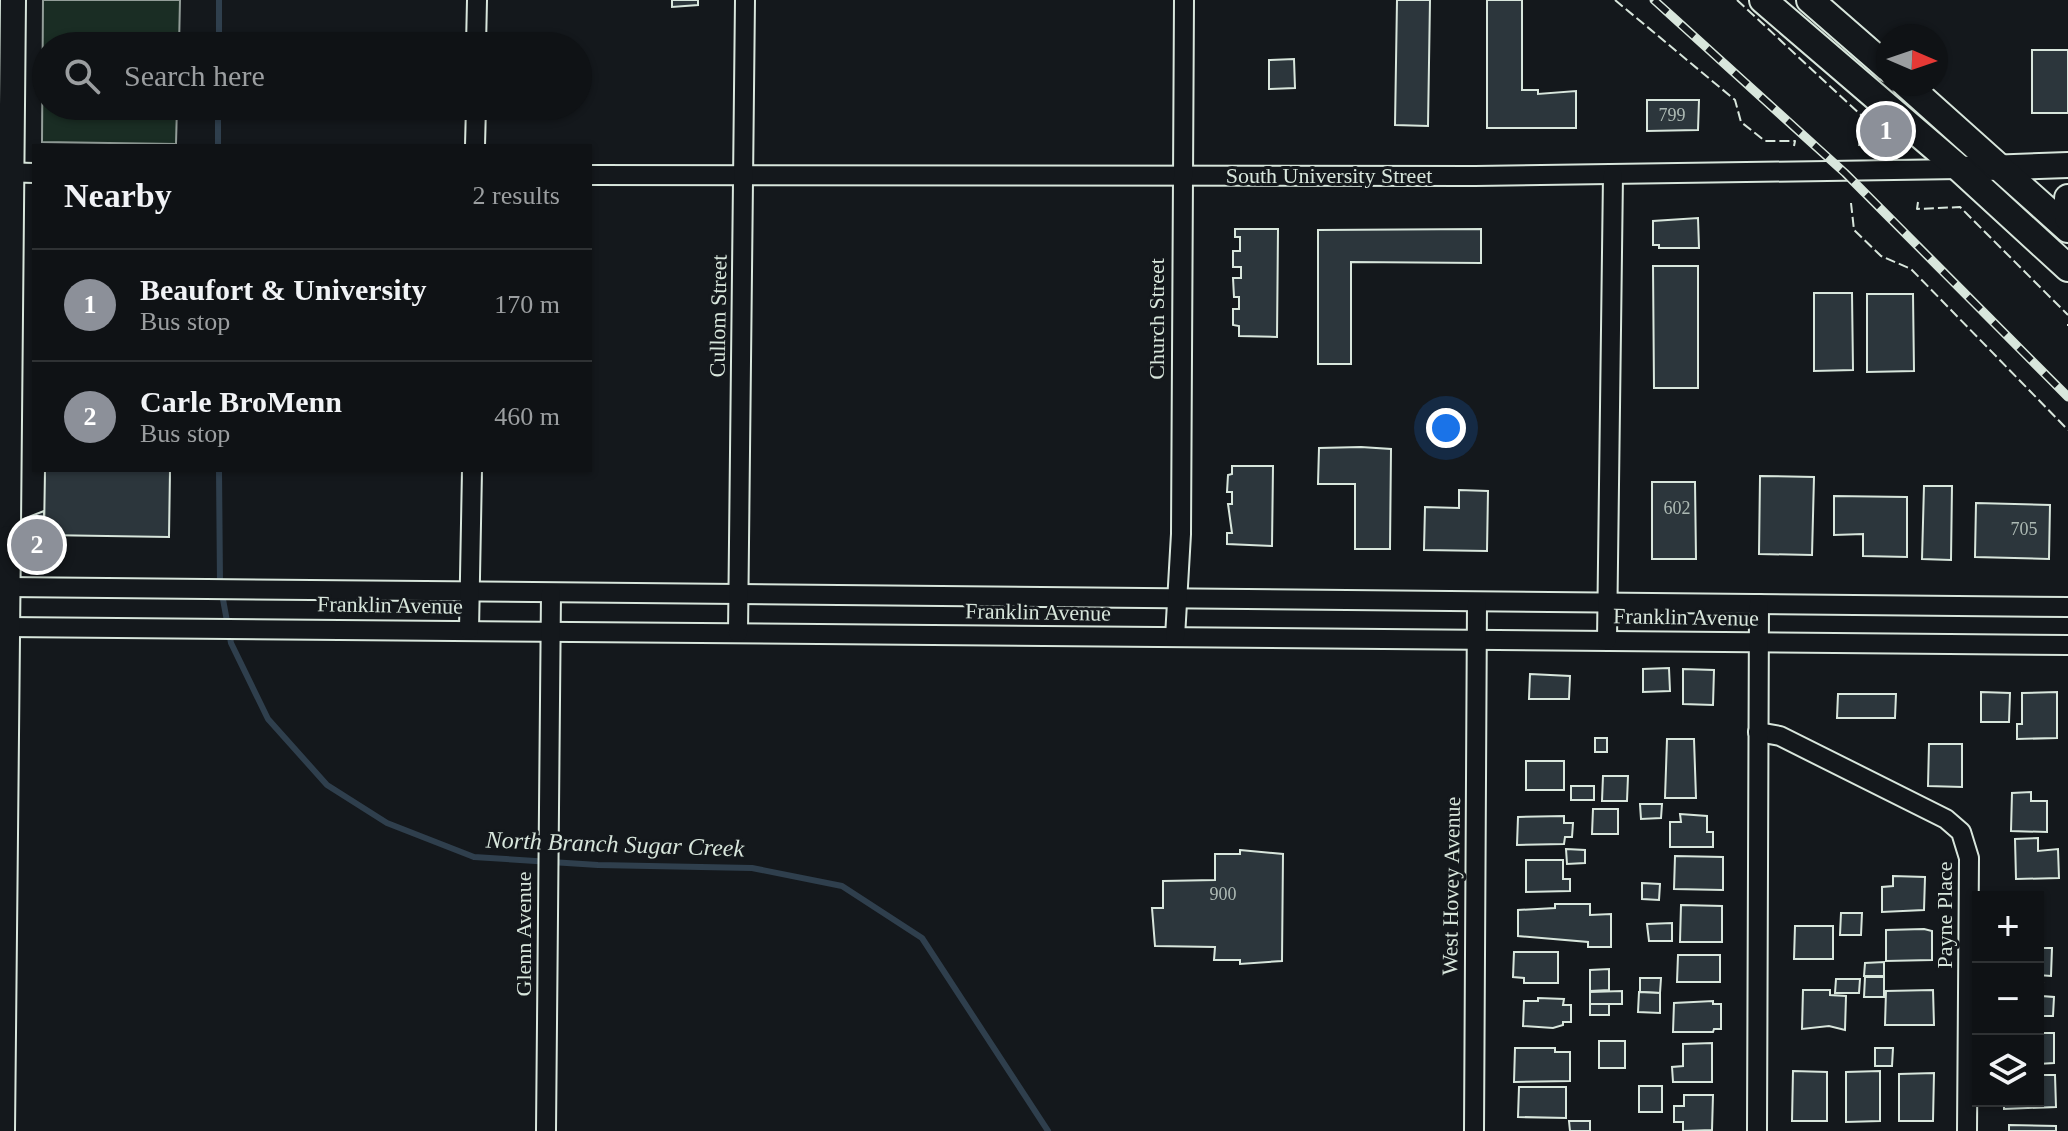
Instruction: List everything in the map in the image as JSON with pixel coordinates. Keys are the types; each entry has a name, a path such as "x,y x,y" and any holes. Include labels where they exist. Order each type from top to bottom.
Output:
{"main road":[{"path":"1763,0 1960,169 2068,268"},
{"path":"1810,0 1876,58"},
{"path":"1920,96 2068,229"},
{"path":"2068,198 2068,218"}],"street":[{"path":"2,1131 15,173 13,0"},
{"path":"476,32 477,0"},
{"name":"Cullom Street","path":"738,633 745,0"},
{"name":"Church Street","path":"1175,637 1179,599 1184,0"},
{"path":"475,144 476,120"},
{"name":"South University Street","path":"592,175 1613,175 2068,165"},
{"path":"1607,640 1613,175"},
{"path":"469,630 472,472"},
{"name":"Franklin Avenue","path":"8,587 2068,607"},
{"name":"Glenn Avenue","path":"546,1131 551,593"},
{"name":"West Hovey Avenue","path":"1474,1131 1477,603"},
{"path":"1757,1131 1759,604"},
{"name":"Franklin Avenue","path":"7,627 2068,645"},
{"name":"Payne Place","path":"1758,732 1794,743 1946,819 1961,832 1969,858 1967,1131"}],"green space":[{"path":"43,0 180,0 179,32 43,32"},
{"path":"42,120 177,120 176,144 42,142"}],"building":[{"path":"672,0 698,0 698,5 672,7"},
{"path":"1397,0 1430,0 1428,126 1395,125"},
{"path":"1487,0 1522,0 1522,90 1538,90 1538,94 1576,91 1576,128 1487,128"},
{"path":"2032,50 2068,50 2068,113 2032,113"},
{"path":"1294,59 1295,88 1269,89 1269,60"},
{"path":"1647,100 1699,100 1698,130 1647,131"},
{"path":"1698,218 1699,248 1659,248 1659,245 1653,245 1653,221"},
{"path":"1235,229 1278,229 1277,337 1239,336 1239,326 1233,325 1233,309 1239,309 1239,297 1234,297 1233,278 1241,278 1241,267 1233,267 1233,251 1240,251 1240,237 1235,237"},
{"path":"1481,229 1481,263 1351,262 1351,364 1318,364 1318,230"},
{"path":"1653,266 1698,266 1698,388 1654,388"},
{"path":"1814,293 1852,293 1853,370 1814,371"},
{"path":"1867,294 1913,294 1914,371 1867,372"},
{"path":"1319,448 1391,449 1390,549 1355,549 1355,484 1318,484"},
{"path":"1232,466 1273,466 1272,546 1227,544 1227,533 1232,533 1228,504 1232,504 1232,492 1227,492"},
{"path":"45,472 170,472 169,537 44,535"},
{"path":"1760,476 1814,477 1812,555 1759,554"},
{"path":"1652,482 1695,482 1696,559 1652,559"},
{"path":"1924,486 1952,486 1951,560 1922,559"},
{"path":"1459,490 1488,491 1487,551 1424,550 1425,507 1459,508"},
{"path":"1834,496 1907,497 1907,557 1863,556 1863,534 1834,535"},
{"path":"1976,503 2050,505 2049,559 1975,557"},
{"path":"44,511 44,524 0,541 0,528"},
{"path":"1669,668 1670,691 1643,692 1643,669"},
{"path":"1683,669 1714,670 1713,705 1683,704"},
{"path":"1530,674 1570,676 1569,699 1529,699"},
{"path":"1981,692 2010,693 2009,722 1981,722"},
{"path":"2057,692 2057,738 2017,739 2017,724 2022,724 2022,693"},
{"path":"1838,694 1896,694 1895,718 1837,718"},
{"path":"1595,738 1607,738 1607,752 1595,752"},
{"path":"1667,739 1694,739 1696,798 1665,798"},
{"path":"1929,744 1962,744 1962,787 1928,786"},
{"path":"1526,761 1564,761 1564,790 1526,790"},
{"path":"1603,776 1628,776 1627,801 1602,801"},
{"path":"1571,786 1594,786 1594,800 1571,800"},
{"path":"2031,792 2031,801 2047,801 2047,832 2011,831 2012,793"},
{"path":"1640,804 1662,804 1661,818 1641,819"},
{"path":"1593,809 1618,809 1618,834 1592,834"},
{"path":"1680,814 1707,816 1707,832 1713,832 1713,847 1670,847 1670,822 1681,822"},
{"path":"1564,816 1564,823 1573,823 1572,837 1565,837 1564,844 1517,845 1518,817"},
{"path":"2038,838 2038,851 2058,849 2059,878 2016,879 2015,839"},
{"path":"1566,849 1585,850 1585,863 1567,864"},
{"path":"1240,850 1283,854 1282,961 1240,964 1240,960 1214,960 1215,947 1155,946 1152,908 1163,908 1163,881 1215,880 1215,854 1240,854"},
{"path":"1675,856 1723,857 1723,890 1674,889"},
{"path":"1526,860 1563,860 1563,879 1570,879 1570,891 1526,892"},
{"path":"1893,876 1925,877 1924,910 1882,912 1882,887 1893,886"},
{"path":"1642,883 1660,884 1659,900 1642,899"},
{"path":"1555,904 1590,904 1590,915 1611,914 1611,947 1588,947 1588,942 1518,936 1518,910 1555,908"},
{"path":"1681,905 1722,906 1722,942 1680,942"},
{"path":"1841,913 1862,913 1861,935 1840,935"},
{"path":"1672,923 1672,941 1649,941 1647,924"},
{"path":"1795,926 1833,926 1833,959 1794,959"},
{"path":"1886,930 1932,931 1932,960 1886,961"},
{"path":"2044,948 2052,948 2051,976 2044,975"},
{"path":"1514,952 1558,952 1558,983 1524,983 1524,978 1513,977"},
{"path":"1678,955 1720,955 1720,982 1677,982"},
{"path":"1884,962 1884,976 1864,976 1865,963"},
{"path":"1609,969 1609,990 1590,991 1590,970"},
{"path":"1865,977 1884,977 1884,997 1864,997"},
{"path":"1640,978 1661,978 1660,993 1640,992"},
{"path":"1836,979 1860,979 1859,993 1835,993"},
{"path":"1803,990 1830,990 1830,995 1846,996 1845,1030 1829,1026 1802,1029"},
{"path":"1933,990 1934,1025 1885,1025 1886,991"},
{"path":"1622,991 1622,1004 1590,1004 1590,992"},
{"path":"1639,992 1660,993 1660,1013 1638,1012"},
{"path":"2044,996 2054,997 2053,1016 2044,1016"},
{"path":"1538,998 1564,999 1563,1005 1571,1005 1571,1022 1563,1022 1563,1025 1553,1028 1523,1026 1524,1001 1538,1001"},
{"path":"1713,1001 1713,1004 1721,1004 1721,1029 1714,1029 1713,1032 1673,1032 1674,1003"},
{"path":"1590,1004 1609,1004 1609,1015 1590,1015"},
{"path":"2044,1033 2054,1033 2054,1063 2044,1064"},
{"path":"1599,1041 1625,1041 1625,1068 1599,1068"},
{"path":"1712,1043 1712,1082 1673,1082 1672,1067 1683,1066 1683,1044"},
{"path":"1515,1048 1555,1048 1555,1052 1570,1052 1570,1081 1514,1082"},
{"path":"1875,1048 1893,1048 1892,1066 1875,1066"},
{"path":"1793,1071 1827,1072 1827,1121 1792,1121"},
{"path":"1880,1071 1880,1121 1846,1122 1846,1072"},
{"path":"1934,1073 1933,1121 1899,1121 1899,1074"},
{"path":"2044,1075 2055,1075 2056,1107 2004,1109 2044,1107"},
{"path":"1639,1086 1662,1086 1662,1112 1639,1112"},
{"path":"1519,1087 1566,1087 1566,1118 1518,1117"},
{"path":"1684,1095 1713,1095 1712,1130 1683,1131 1683,1122 1674,1122 1674,1106 1684,1106"},
{"path":"1569,1121 1590,1121 1590,1131 1570,1131"},
{"path":"2009,1125 2056,1126 2056,1131 2009,1131"}],"waterway":[{"name":"North Branch Sugar Creek","path":"219,0 219,32"},
{"name":"North Branch Sugar Creek","path":"218,120 218,144"},
{"name":"North Branch Sugar Creek","path":"219,472 220,583 231,643 268,719 327,785 387,823 474,857 598,865 752,868 842,886 922,938 1048,1131"}],"railway":[{"path":"1654,0 1845,173 2068,397"}],"fence":[{"path":"1615,0 1735,100 1741,122 1765,141 1795,141 1794,146"},
{"path":"1737,0 1863,117 1859,146"},
{"path":"1918,202 1917,209 1960,207 2068,315"},
{"path":"1851,203 1854,230 1881,256 1911,269 2068,430"}],"place":[{"name":"Beaufort & University","path":"1886,131"},
{"name":"Carle BroMenn","path":"37,545"}]}
